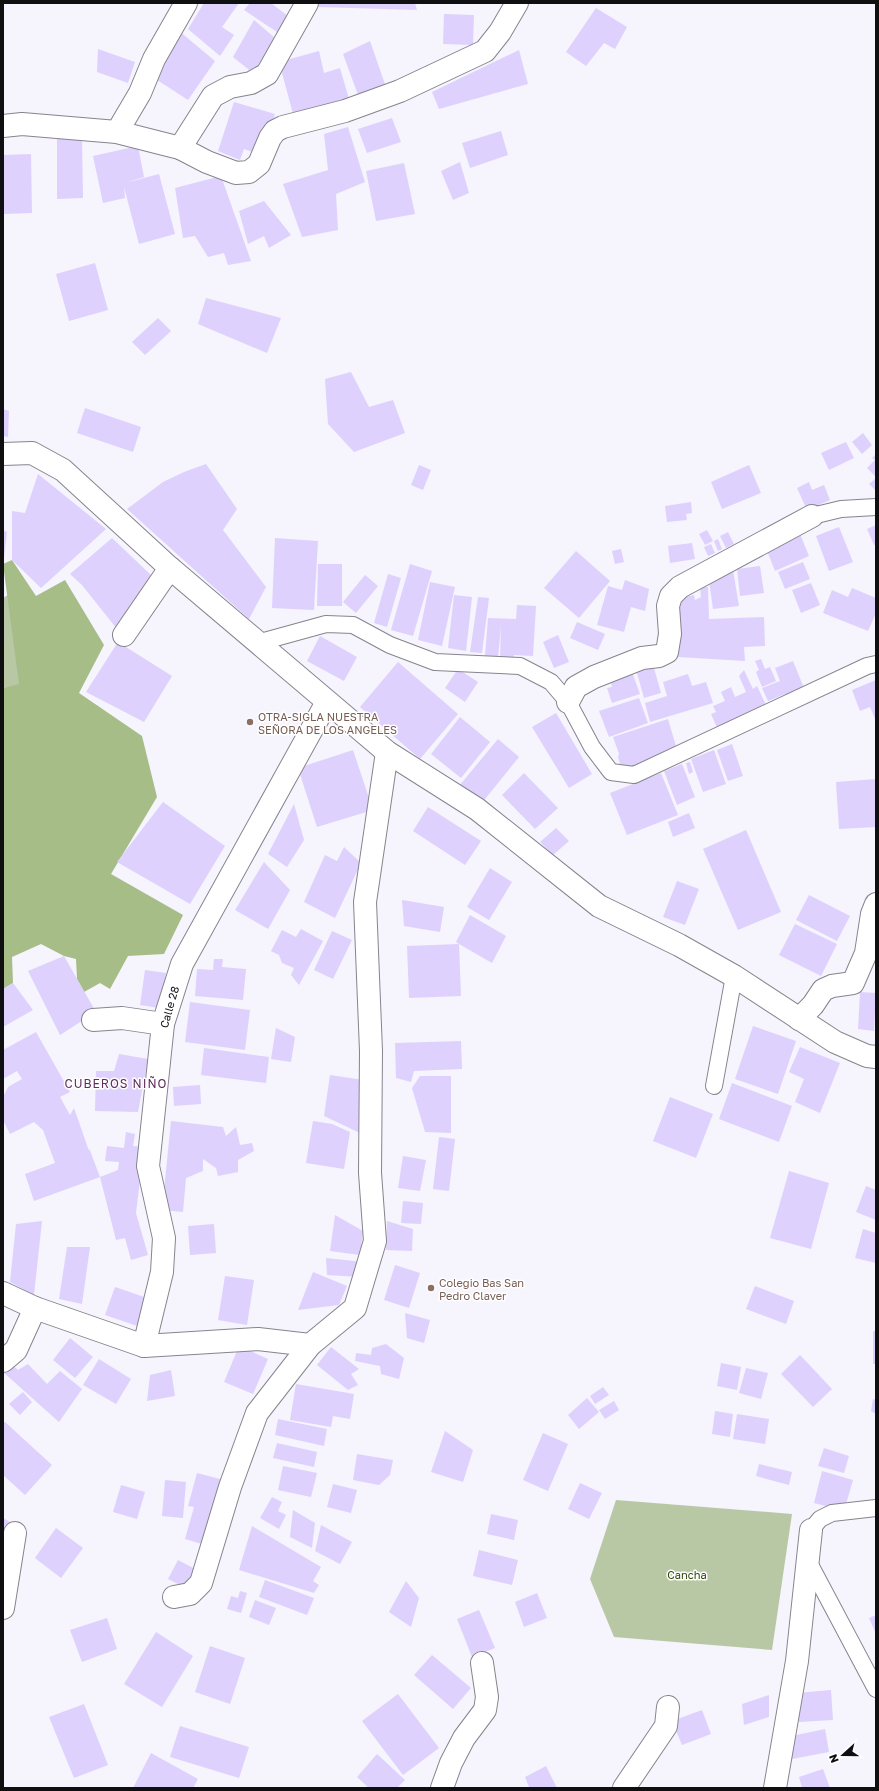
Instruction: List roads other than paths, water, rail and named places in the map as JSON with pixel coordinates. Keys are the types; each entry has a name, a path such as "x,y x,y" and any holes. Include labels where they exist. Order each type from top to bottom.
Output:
{"street":[{"path":"117,132 140,93 154,59 186,3"},
{"path":"180,148 213,96 230,87 251,83 267,74 307,3"},
{"path":"3,126 22,124 117,132 180,148 207,162 236,173 249,172 259,164 270,138 275,131 283,127 345,111 400,91 485,51 500,32 517,3"},
{"path":"3,454 32,453 63,470 170,568 387,752 477,809 599,906 679,945 734,976 835,1042 868,1056 876,1057"},
{"path":"568,702 576,687 642,658 659,656 667,652 670,634 668,606 671,596 680,588 812,516"},
{"path":"124,635 170,568"},
{"name":"Calle 28","path":"144,1346 162,1272 164,1238 148,1166 163,1024 182,964 327,702"},
{"path":"174,1597 190,1594 201,1583 230,1487 257,1413 310,1345 355,1308 375,1241 370,1173 371,1051 365,902 387,752"},
{"path":"799,1019 813,1005 823,990 832,986 853,983 866,953 872,914 876,904"},
{"path":"93,1020 122,1018 163,1024"},
{"path":"3,1293 35,1308 144,1346 258,1339 310,1345"},
{"path":"3,1361 16,1350 35,1308"},
{"path":"774,1788 797,1661 811,1530"},
{"path":"3,1608 15,1533"},
{"path":"442,1788 451,1763 464,1738 485,1710 487,1697 482,1663"},
{"path":"624,1788 666,1726 668,1707"}],"lane":[{"path":"812,516 841,509 876,507"},
{"path":"257,643 326,624 353,625 390,645 436,662 520,666 551,682 568,702 592,747 611,772 634,775 867,666 876,664"},
{"path":"714,1086 734,976"},
{"path":"811,1530 820,1519 832,1513 876,1508"},
{"path":"807,1559 876,1689"}],"place":[{"name":"OTRA-SIGLA NUESTRA SEÑORA DE LOS ANGELES","path":"250,722"},
{"name":"Colegio Bas San Pedro Claver","path":"431,1288"}],"district":[{"name":"CUBEROS NIÑO","path":"116,1083"}],"park label":[{"name":"Cancha","path":"687,1574"}]}
